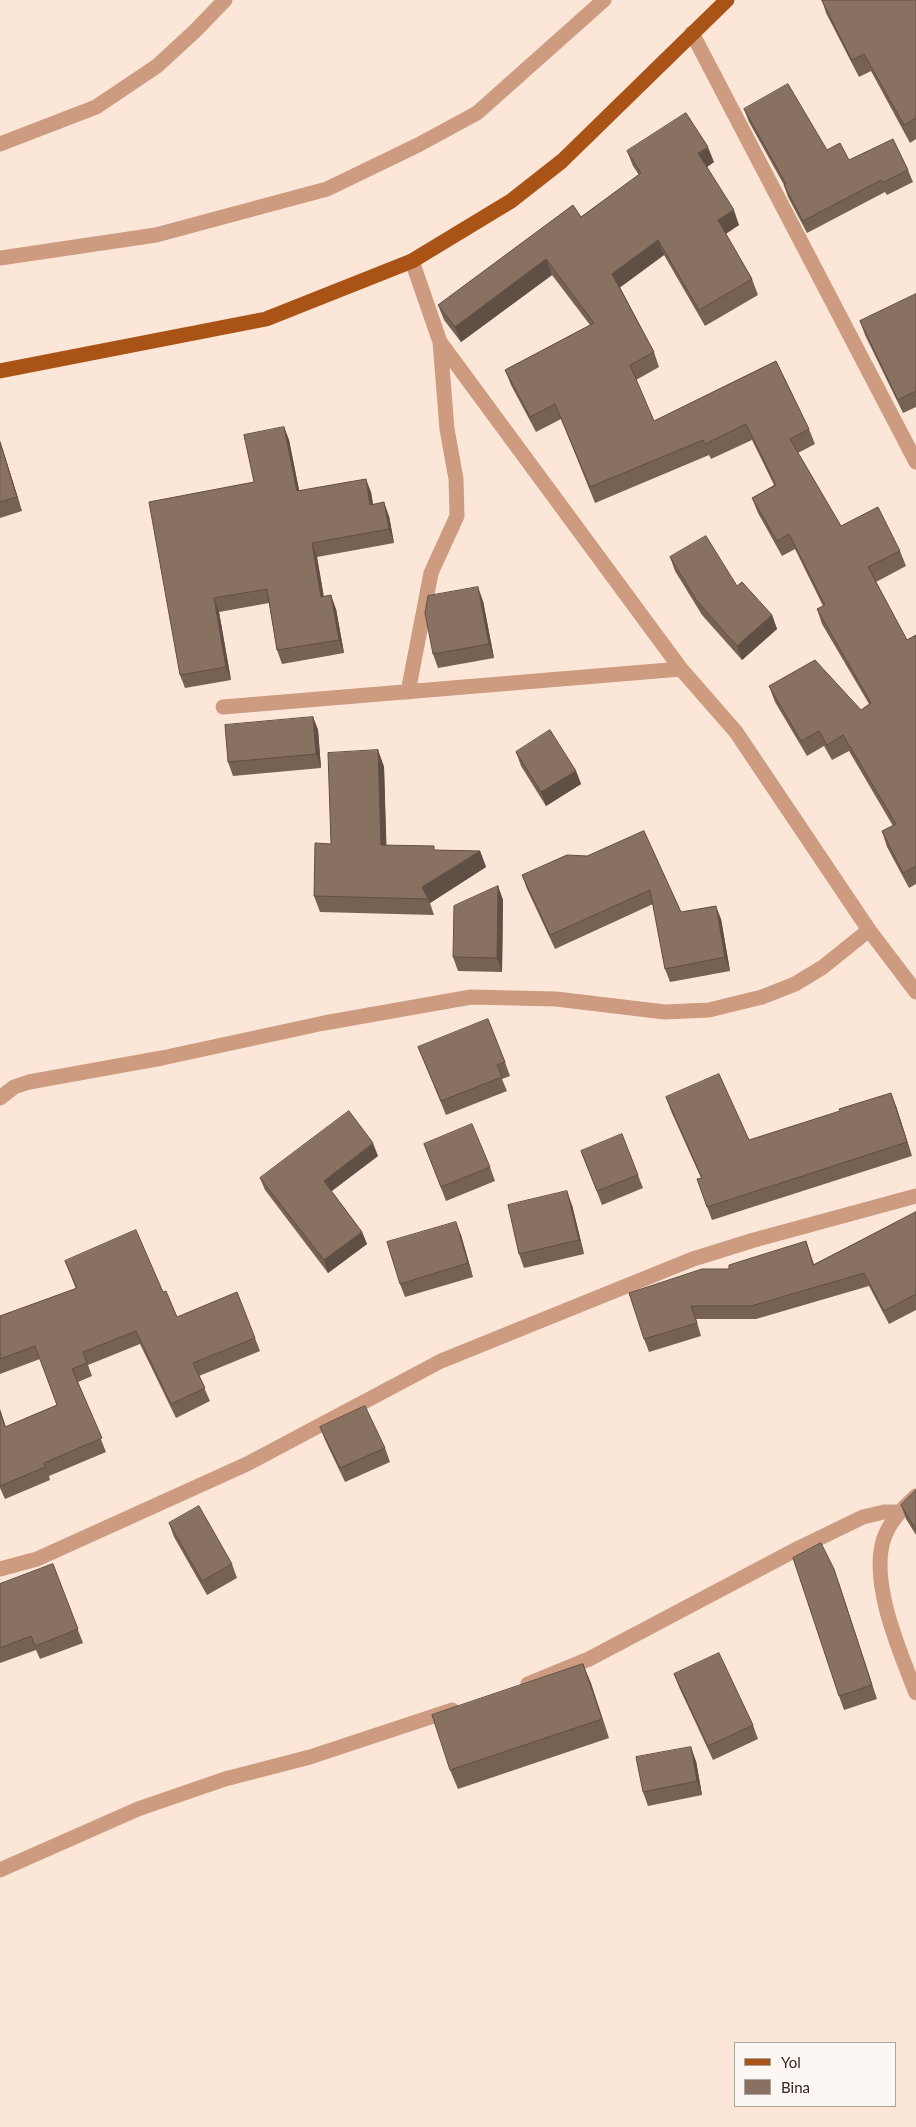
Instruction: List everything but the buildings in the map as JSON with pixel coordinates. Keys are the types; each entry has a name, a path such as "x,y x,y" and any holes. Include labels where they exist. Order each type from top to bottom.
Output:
{"main road":[{"path":"0,371 266,318 412,261 511,201 562,161 727,0"}],"street":[{"path":"0,144 96,107 156,66 225,0"},
{"path":"0,258 156,235 326,188 418,144 476,113 604,0"},
{"path":"692,33 916,462"},
{"path":"408,692 431,573 457,516 456,479 447,428 440,342 412,261"},
{"path":"440,342 681,669 736,732 869,930 916,992"},
{"path":"223,707 681,669"},
{"path":"0,1098 14,1087 29,1082 162,1058 324,1023 471,997 556,999 665,1012 709,1010 762,997 795,984 823,967 869,930"},
{"path":"0,1569 37,1559 247,1464 441,1361 504,1335 694,1259 762,1237 916,1196"},
{"path":"916,1496 899,1512 884,1538 880,1566 884,1596 894,1634 916,1693"},
{"path":"517,1689 589,1659 799,1548 863,1517 884,1512 899,1512"},
{"path":"0,1870 138,1809 226,1779 310,1757 465,1706"}]}
